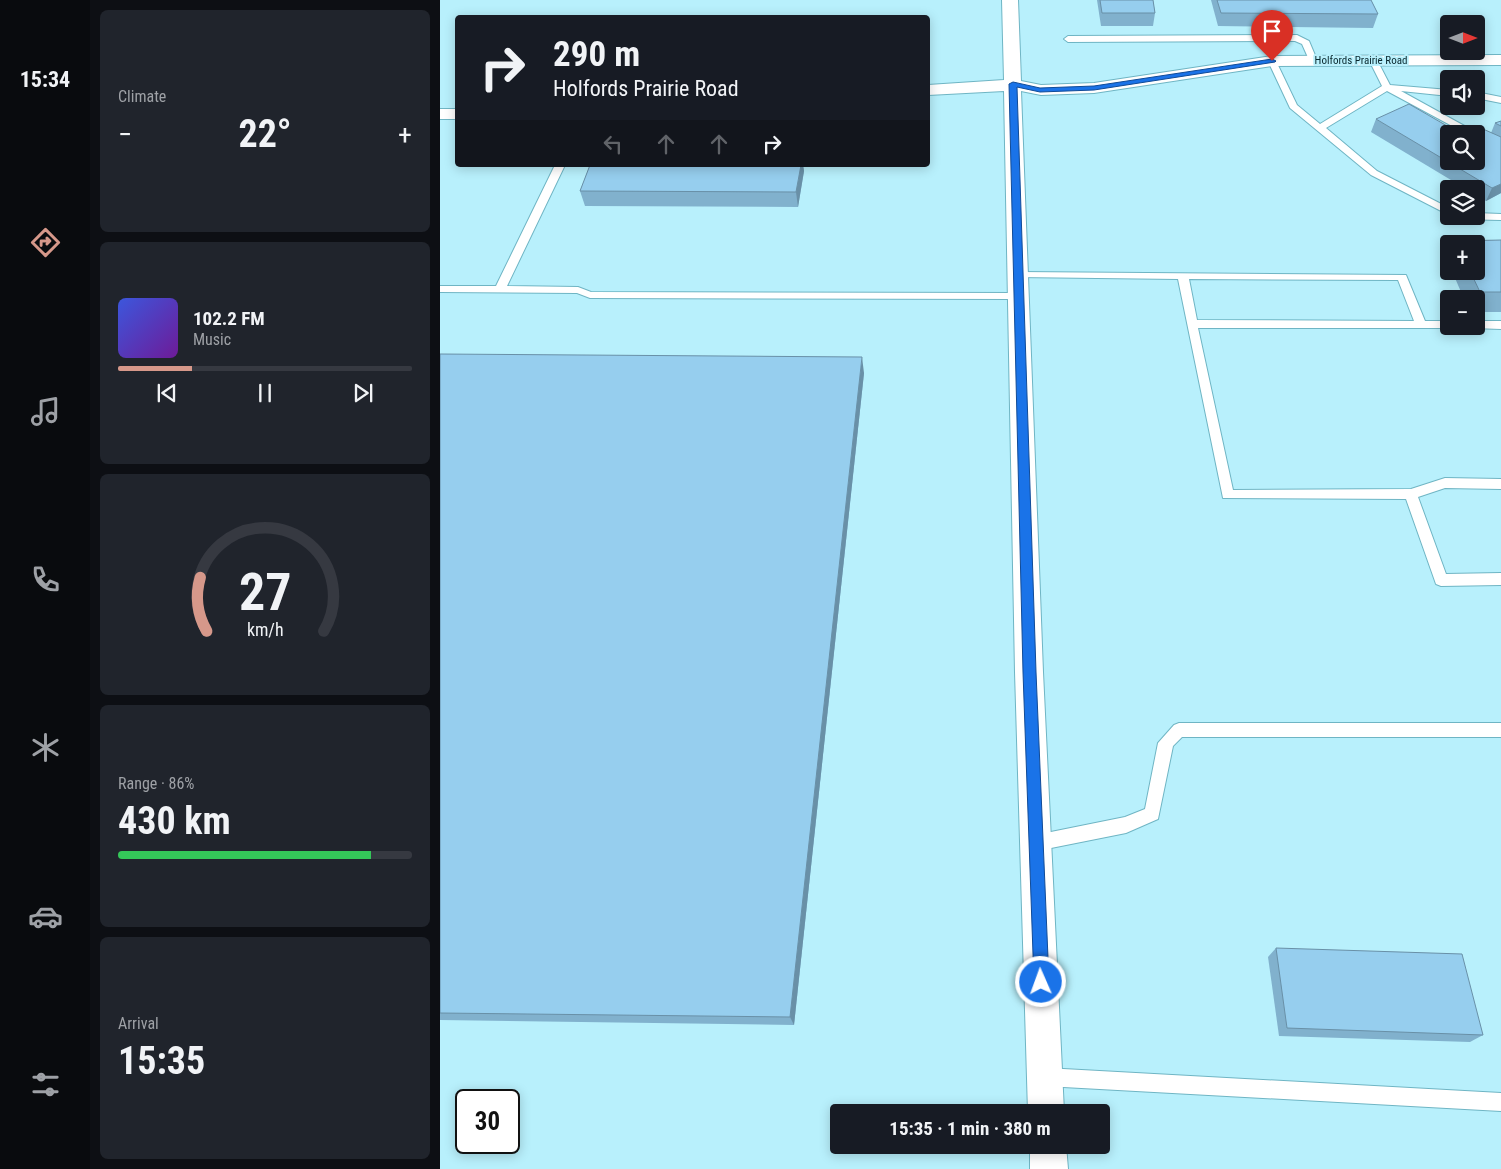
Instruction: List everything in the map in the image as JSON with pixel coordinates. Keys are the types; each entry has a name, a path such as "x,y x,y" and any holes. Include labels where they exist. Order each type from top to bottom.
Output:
{"street":[{"path":"1010,0 1046,1104"},
{"name":"Holfords Prairie Road","path":"930,90 1013,84 1040,90 1094,88 1272,61 1501,60"},
{"path":"1048,1154 1049,1169"}],"lane":[{"path":"1068,39 1297,38 1306,43 1313,60"},
{"path":"1373,60 1387,87 1458,125"},
{"path":"1272,61 1293,106 1374,173 1440,207"},
{"path":"1320,128 1387,87 1440,92"},
{"path":"1485,96 1501,100"},
{"path":"500,289 559,167"},
{"path":"1485,217 1501,217"},
{"path":"1183,275 1228,495 1411,494 1445,483 1501,484"},
{"path":"440,288 578,290 590,295 1019,285 1183,275 1402,277 1421,325"},
{"path":"1192,324 1440,325"},
{"path":"1485,325 1501,325"},
{"path":"1411,494 1440,580 1501,579"},
{"path":"1036,843 1126,826 1152,814 1166,743 1179,730 1501,730"},
{"path":"1045,1077 1501,1102"}],"building":[{"path":"1100,0 1153,0 1155,13 1102,13"},
{"path":"1217,0 1371,0 1378,14 1221,13"},
{"path":"1409,104 1445,125 1440,125 1440,157 1376,119"},
{"path":"1485,130 1501,137 1501,184 1492,188 1485,184 1485,180 1479,180 1462,170 1485,170"},
{"path":"589,167 801,167 796,192 580,191"},
{"path":"1485,240 1501,240 1501,292 1479,290 1474,280 1485,280"},
{"path":"440,354 862,357 790,1017 440,1013"},
{"path":"1276,948 1462,954 1483,1035 1287,1028"}],"route":[{"path":"1041,982 1013,84 1040,90 1094,88 1272,61"}]}
